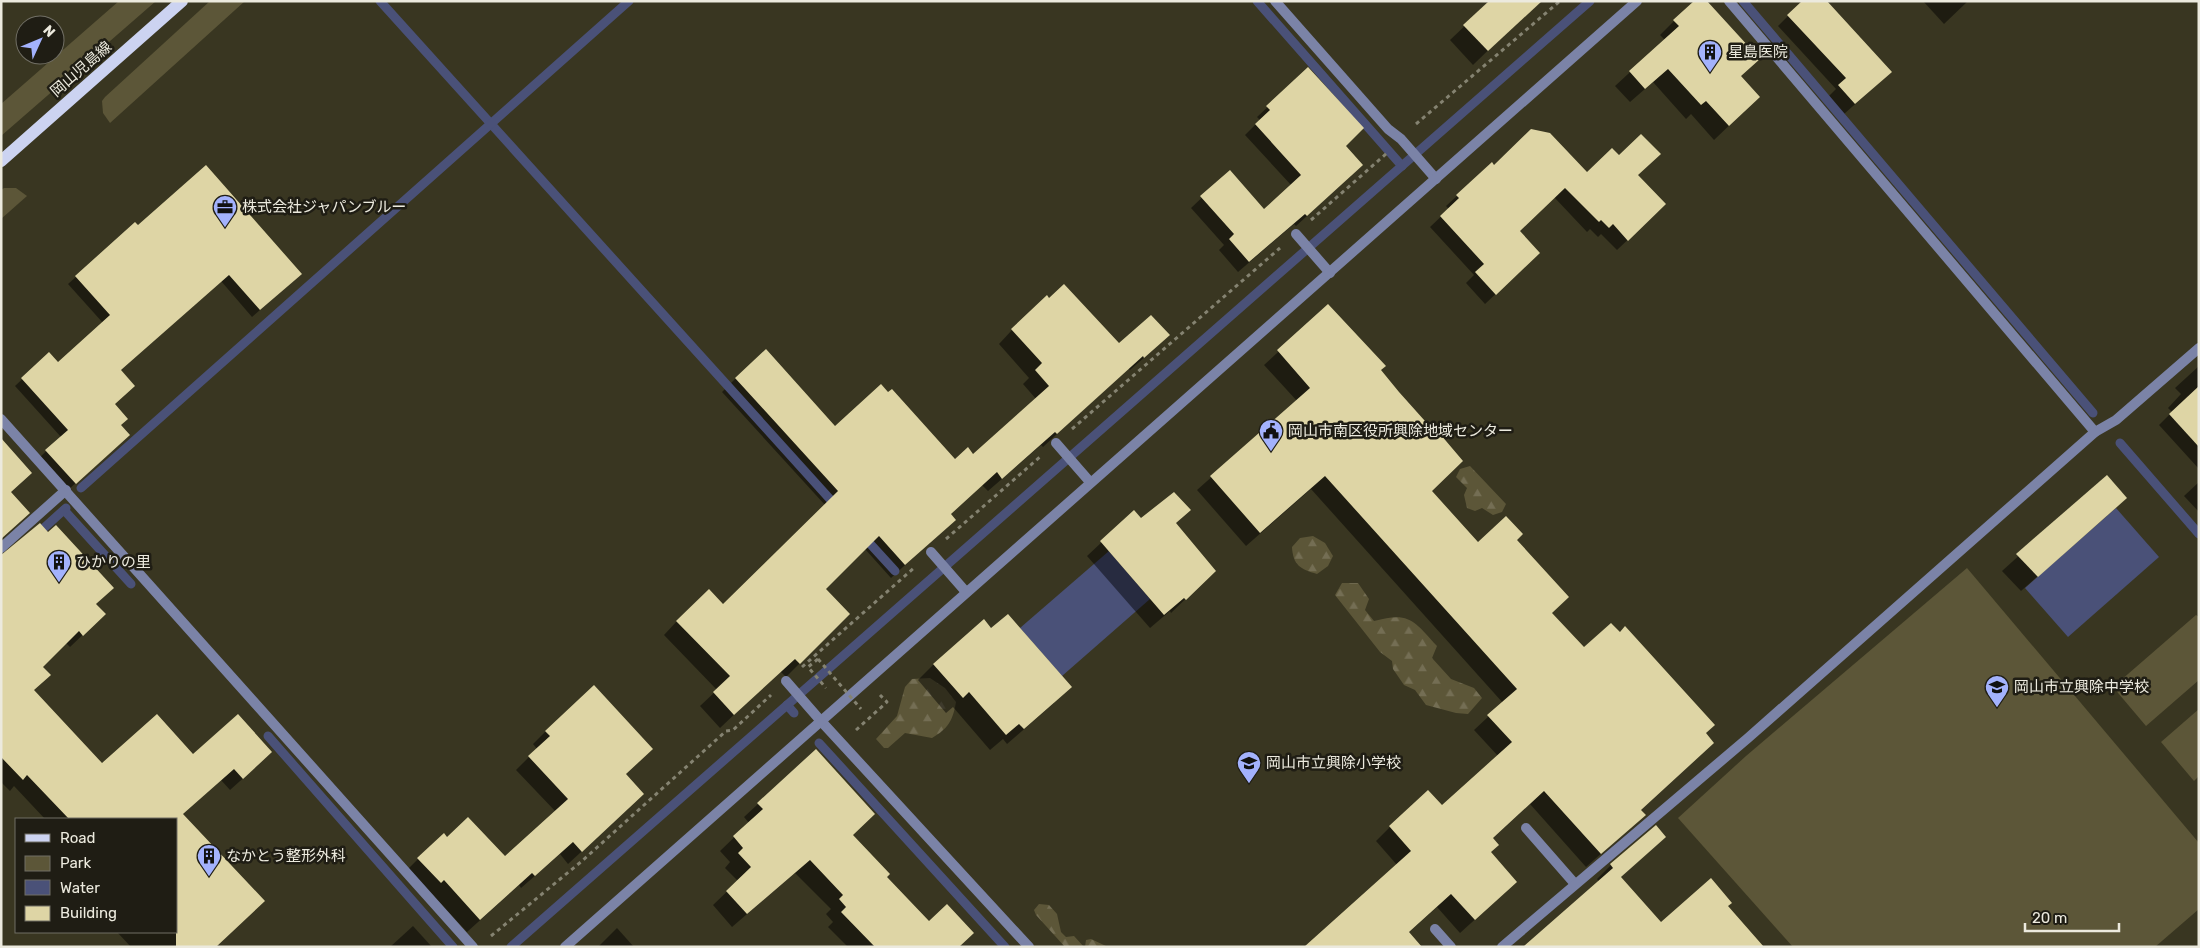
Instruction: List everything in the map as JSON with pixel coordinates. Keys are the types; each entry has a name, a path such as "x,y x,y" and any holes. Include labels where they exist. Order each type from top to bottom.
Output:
{"main road":[{"name":"岡山児島線","path":"1,160 182,1"}],"street":[{"path":"1275,1 1388,130 1406,145 1436,179"},
{"path":"565,947 1637,1"},
{"path":"1729,1 2095,432"},
{"path":"1298,236 1330,273"},
{"path":"1502,947 1748,738 2095,432 2116,420 2199,348"},
{"path":"1,419 473,947"},
{"path":"1058,446 1090,482"},
{"path":"1,548 66,490"},
{"path":"933,555 966,592"},
{"path":"788,683 1029,947"},
{"path":"1526,828 1575,884"},
{"path":"1435,929 1451,947"}],"path":[{"path":"1408,130 1560,1"},
{"path":"826,688 808,667 818,659 861,709 867,704"},
{"path":"859,727 887,702 879,693 873,698"}],"green space":[{"path":"119,1 156,1 1,136 1,104 46,65 65,65 65,48"},
{"path":"210,1 245,1 110,123 103,113 102,101 105,97"},
{"path":"4,188 16,188 27,196 1,219 1,190"},
{"path":"1470,466 1506,504 1502,512 1493,515 1482,508 1475,511 1467,508 1464,495 1467,488 1456,477 1460,469"},
{"path":"1313,536 1325,543 1333,556 1328,566 1317,574 1302,568 1296,562 1292,547 1300,538"},
{"name":"岡山市立興除中学校","path":"1967,568 2199,843 2199,909 2155,947 1793,947 1678,818 1746,756"},
{"path":"1342,583 1358,583 1369,599 1365,610 1374,621 1396,617 1404,618 1410,620 1423,630 1437,646 1432,658 1451,679 1474,688 1482,698 1468,714 1456,713 1426,705 1415,690 1404,685 1393,669 1392,661 1380,652 1335,595"},
{"path":"2196,615 2199,617 2199,680 2146,726 2113,687"},
{"path":"930,678 945,688 956,702 949,723 932,738 905,733 888,748 884,748 876,739 897,716 905,687 912,679"},
{"path":"2199,709 2199,776 2194,781 2161,742"},
{"path":"1039,904 1049,905 1057,914 1061,932 1066,937 1074,936 1084,947 1065,947 1036,915 1034,910"},
{"path":"1091,939 1107,947 1085,947 1086,940"}],"water":[{"path":"2116,508 2159,557 2068,637 2025,588"},
{"path":"1109,551 1150,599 1062,676 1020,628"}],"building":[{"path":"1489,1 1542,1 1488,51 1463,25"},
{"name":"星島医院","path":"1694,1 1707,1 1760,59 1741,76 1760,97 1729,126 1706,101 1701,105 1668,69 1645,89 1629,71 1679,26 1673,20"},
{"path":"1802,1 1827,1 1892,72 1855,104 1838,85 1846,78 1787,15"},
{"path":"1308,67 1364,128 1346,146 1363,165 1307,216 1305,214 1249,262 1229,239 1234,234 1200,196 1230,170 1264,209 1301,175 1255,124 1270,110 1266,106"},
{"path":"1531,129 1550,133 1587,172 1612,148 1619,155 1641,134 1661,154 1638,175 1666,204 1628,241 1613,224 1609,228 1601,220 1599,222 1565,188 1520,231 1540,253 1496,295 1475,272 1484,264 1440,216 1459,198 1456,195 1492,162 1494,165"},
{"path":"206,165 302,274 260,310 229,275 121,370 135,386 115,404 128,419 121,425 130,435 76,484 45,450 68,430 21,378 49,352 58,362 110,315 75,276 135,222 138,225"},
{"path":"1064,284 1119,343 1151,315 1170,335 1144,358 1143,356 1057,434 1055,432 1002,479 997,472 951,514 956,520 905,565 879,536 826,589 850,614 800,664 795,659 734,715 713,692 730,676 676,621 709,589 723,604 838,491 735,378 766,349 835,426 881,384 888,392 892,389 955,459 968,447 973,454 1049,386 1035,370 1042,363 1011,329 1047,295 1049,298"},
{"path":"1328,304 1386,366 1381,370 1433,430 1435,428 1463,461 1432,491 1478,542 1506,516 1523,534 1517,540 1569,597 1552,613 1584,647 1611,623 1620,632 1625,626 1715,725 1706,733 1714,743 1641,810 1646,815 1601,854 1544,791 1493,838 1499,845 1491,852 1517,882 1475,920 1451,894 1409,932 1422,947 1304,947 1411,851 1389,826 1428,790 1442,805 1512,742 1487,715 1517,689 1325,476 1260,533 1210,476 1310,388 1277,350"},
{"path":"2199,386 2199,447 2169,414"},
{"path":"1,438 32,473 11,492 30,513 1,539"},
{"path":"2107,475 2127,498 2038,577 2016,554"},
{"path":"1174,492 1191,510 1176,523 1216,571 1186,600 1184,598 1164,615 1100,541 1134,510 1141,518"},
{"path":"40,523 48,532 56,525 114,588 96,604 106,614 83,636 79,631 43,667 51,675 34,690 102,763 157,714 193,754 238,714 272,752 243,779 234,769 183,814 265,901 216,947 176,947 176,933 178,933 178,818 68,818 27,775 23,780 1,757 1,555"},
{"path":"1008,614 1072,687 1024,729 1019,724 1006,735 969,692 963,698 933,664 984,619 991,628"},
{"path":"594,685 653,749 626,774 644,794 582,852 573,842 535,876 532,873 480,920 444,880 441,883 417,858 444,833 447,837 468,817 505,856 568,799 528,756 550,736 545,731"},
{"path":"816,749 875,814 853,835 890,874 887,877 929,921 947,904 974,933 959,947 875,947 841,912 846,907 839,899 843,895 810,860 747,914 726,891 751,867 738,853 743,848 733,836 763,809 757,803"},
{"path":"1656,825 1666,837 1621,877 1661,922 1711,878 1732,903 1728,906 1764,947 1523,947 1613,868 1610,864"}],"waterway":[{"path":"380,1 838,508"},
{"path":"81,488 629,1"},
{"path":"1257,1 1402,166"},
{"path":"511,947 1590,1"},
{"path":"1743,1 2093,413"},
{"path":"2120,443 2199,534"},
{"path":"35,536 66,508"},
{"path":"64,510 131,584"},
{"path":"863,536 895,571"},
{"path":"787,705 794,713"},
{"path":"268,736 453,947"},
{"path":"819,743 1005,947"}],"place":[{"name":"星島医院","path":"1710,73"},
{"name":"株式会社ジャパンブルー","path":"225,228"},
{"name":"岡山市南区役所興除地域センター","path":"1271,452"},
{"name":"ひかりの里","path":"59,583"},
{"name":"岡山市立興除中学校","path":"1997,708"},
{"name":"岡山市立興除小学校","path":"1249,784"},
{"name":"なかとう整形外科","path":"209,877"}]}
